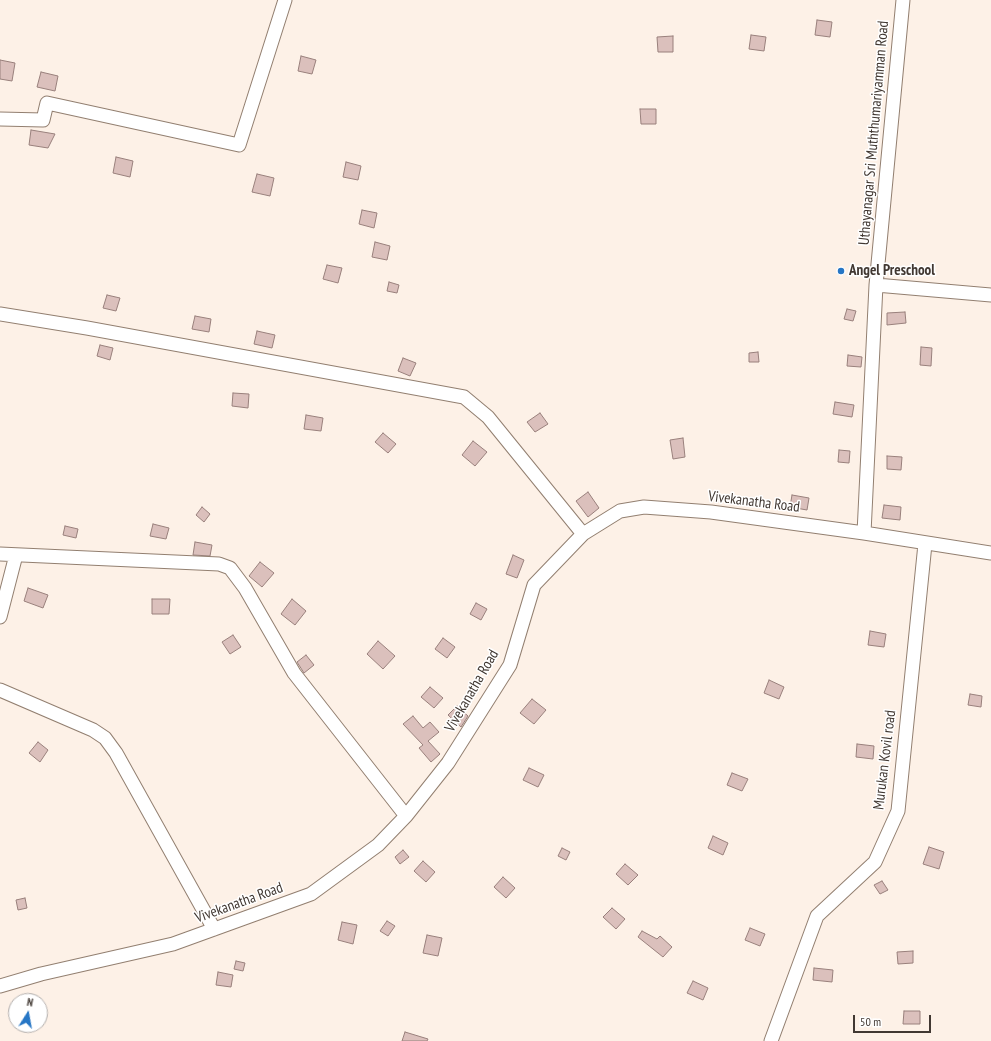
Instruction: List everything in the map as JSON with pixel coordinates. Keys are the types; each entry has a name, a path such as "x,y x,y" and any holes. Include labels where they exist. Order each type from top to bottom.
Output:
{"street":[{"path":"0,119 43,120 47,103 239,145 285,0"},
{"name":"Uthayanagar Sri Muththumariyamman Road","path":"864,533 876,285 903,0"},
{"path":"876,285 991,295"},
{"path":"0,314 87,328 464,396 488,417 583,534"},
{"name":"Vivekanatha Road","path":"0,986 41,974 173,944 311,894 378,845 406,816 448,763 510,665 534,585 583,534 620,511 644,508 711,512 864,533 925,544 991,553"},
{"name":"Murukan Kovil road","path":"771,1041 817,916 875,862 898,811 925,544"},
{"path":"0,554 219,564 230,568 245,588 294,673 406,816"},
{"path":"0,617 16,555"},
{"path":"0,690 94,730 105,738 116,753 214,929"}],"building":[{"path":"817,20 832,22 830,37 815,35"},
{"path":"751,35 766,37 764,51 749,49"},
{"path":"673,36 673,52 658,52 657,37"},
{"path":"301,56 316,60 312,74 298,71"},
{"path":"0,60 15,63 12,81 0,79"},
{"path":"41,72 58,76 55,91 37,87"},
{"path":"640,109 656,109 656,124 641,124"},
{"path":"31,130 55,134 48,148 29,145"},
{"path":"116,157 133,161 130,177 113,173"},
{"path":"346,162 361,166 358,180 343,177"},
{"path":"257,174 274,178 270,196 252,192"},
{"path":"362,210 377,213 374,228 359,224"},
{"path":"375,242 390,246 387,260 372,257"},
{"path":"327,265 342,268 338,283 323,279"},
{"path":"389,282 399,285 397,293 387,291"},
{"path":"107,295 120,298 116,311 103,308"},
{"path":"847,309 856,311 853,321 844,319"},
{"path":"905,312 906,323 887,325 887,313"},
{"path":"195,316 211,319 209,332 192,329"},
{"path":"257,331 275,335 272,348 254,344"},
{"path":"100,345 113,348 110,360 97,356"},
{"path":"921,347 932,348 931,366 920,365"},
{"path":"758,352 759,362 749,362 749,353"},
{"path":"848,355 862,357 861,367 847,366"},
{"path":"403,358 416,363 410,376 398,371"},
{"path":"233,393 249,394 248,408 232,406"},
{"path":"835,402 854,405 852,417 833,414"},
{"path":"540,413 548,424 535,432 527,422"},
{"path":"306,415 323,418 321,431 304,429"},
{"path":"383,433 396,444 388,453 375,442"},
{"path":"683,438 685,457 673,459 670,440"},
{"path":"473,441 487,452 475,466 462,455"},
{"path":"839,450 850,451 849,463 838,462"},
{"path":"887,456 902,457 901,470 887,469"},
{"path":"588,492 599,508 588,517 576,501"},
{"path":"792,495 809,498 807,510 790,507"},
{"path":"884,505 901,507 900,520 882,518"},
{"path":"202,507 210,514 204,522 196,515"},
{"path":"153,524 169,528 166,539 150,536"},
{"path":"65,526 78,529 76,538 63,535"},
{"path":"195,542 212,545 210,556 193,555"},
{"path":"513,555 524,560 517,578 506,574"},
{"path":"260,562 274,573 262,587 249,576"},
{"path":"28,588 48,595 43,608 24,601"},
{"path":"152,599 170,599 169,614 152,614"},
{"path":"292,599 306,611 295,625 281,614"},
{"path":"476,603 487,609 481,620 470,614"},
{"path":"870,631 886,634 884,647 868,645"},
{"path":"233,635 241,647 230,654 222,642"},
{"path":"443,638 455,647 447,658 435,649"},
{"path":"378,641 395,656 383,669 367,654"},
{"path":"306,655 314,665 304,673 297,662"},
{"path":"769,680 784,687 779,699 764,693"},
{"path":"430,687 443,698 434,708 421,697"},
{"path":"970,694 982,696 981,707 968,705"},
{"path":"532,699 546,710 534,724 520,713"},
{"path":"457,706 468,716 461,727 448,715"},
{"path":"413,716 423,728 430,722 439,732 428,741 440,754 431,762 419,748 423,745 403,724"},
{"path":"38,742 48,750 40,762 29,753"},
{"path":"857,744 874,746 873,759 856,757"},
{"path":"529,768 544,775 538,787 523,780"},
{"path":"732,773 748,779 742,791 727,785"},
{"path":"713,836 728,843 723,855 708,848"},
{"path":"929,847 944,852 939,869 923,864"},
{"path":"562,848 570,852 566,860 558,856"},
{"path":"403,850 409,857 400,864 395,857"},
{"path":"423,861 435,872 426,882 414,871"},
{"path":"625,864 638,875 628,885 616,874"},
{"path":"503,877 515,888 506,898 494,887"},
{"path":"882,881 888,890 880,894 874,885"},
{"path":"25,898 27,908 18,910 16,900"},
{"path":"612,908 625,919 616,929 603,917"},
{"path":"387,921 395,926 388,936 380,931"},
{"path":"342,922 357,925 353,944 338,940"},
{"path":"750,928 765,934 760,946 745,940"},
{"path":"642,931 657,939 660,936 672,947 663,957 638,937"},
{"path":"427,935 442,938 438,956 423,953"},
{"path":"913,951 913,963 898,964 897,952"},
{"path":"236,961 245,963 243,971 234,969"},
{"path":"814,968 833,970 832,982 813,980"},
{"path":"218,972 233,975 231,987 216,985"},
{"path":"693,981 708,988 703,1000 687,993"},
{"path":"904,1011 920,1011 920,1024 903,1024"},
{"path":"405,1032 428,1039 427,1041 402,1041"}],"place":[{"name":"Angel Preschool","path":"841,271"}]}
